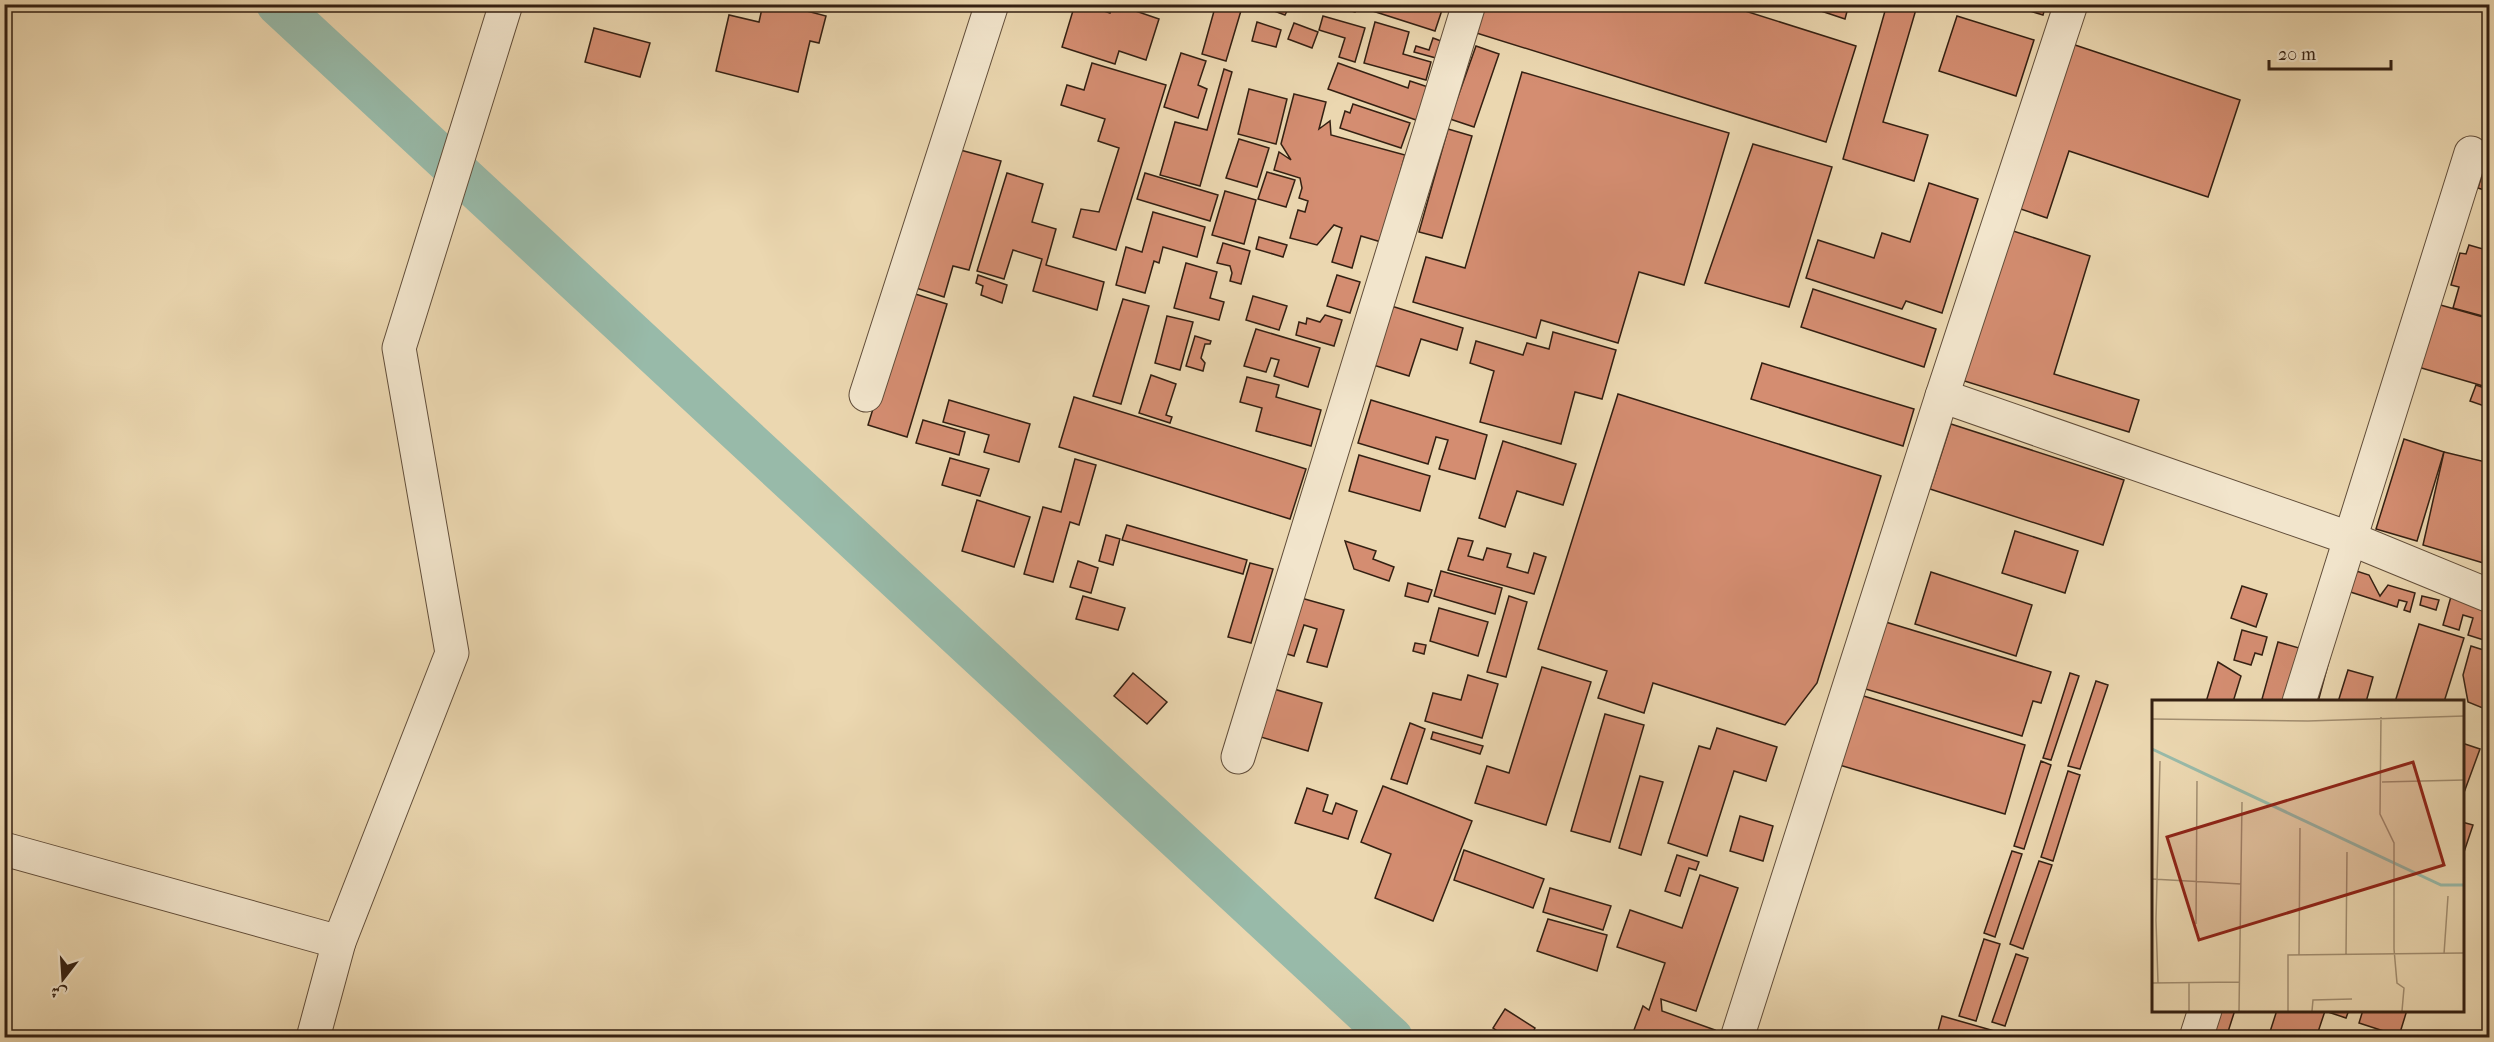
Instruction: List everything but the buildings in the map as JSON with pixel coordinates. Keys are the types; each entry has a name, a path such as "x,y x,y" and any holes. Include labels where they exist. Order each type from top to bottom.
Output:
{"street":[{"path":"313,1038 339,942 452,654 399,348 506,4"},
{"path":"866,395 992,4"},
{"path":"1238,757 1469,4"},
{"path":"1737,1038 1942,396 2071,4"},
{"path":"2300,700 2471,153"},
{"path":"1942,396 2349,538 2490,596"},
{"path":"4,849 339,942"},
{"path":"2196,1038 2205,1012"}],"waterway":[{"path":"277,4 1392,1038"}]}
